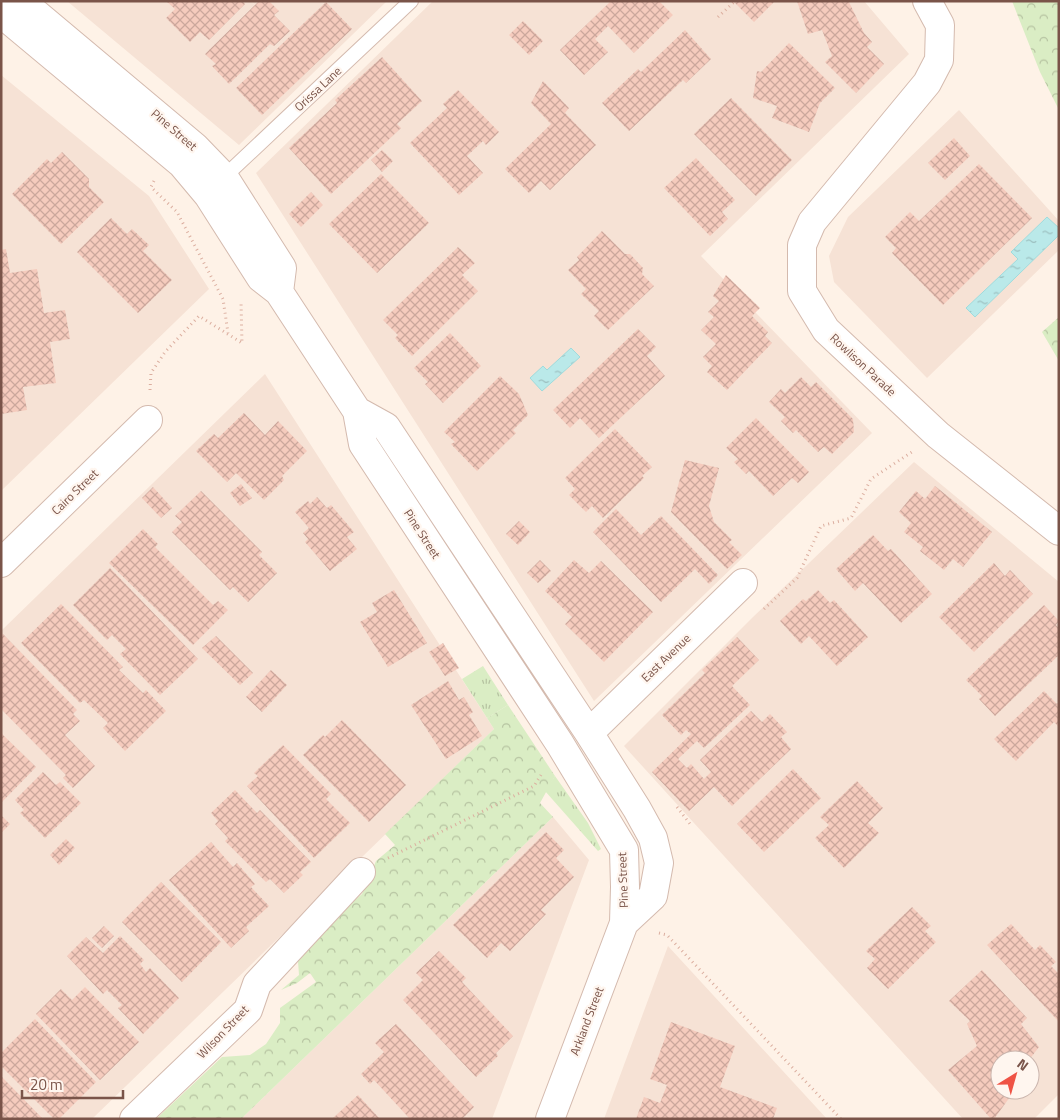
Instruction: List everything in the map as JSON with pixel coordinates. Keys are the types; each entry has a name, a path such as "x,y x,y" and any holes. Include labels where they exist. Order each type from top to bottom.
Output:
{"street":[{"name":"Pine Street","path":"21,1 195,147 224,177 282,268 279,292"},
{"name":"Rowlison Parade","path":"927,1 940,25 939,60 927,83 812,222 802,245 802,291 826,330 938,435 1059,531"},
{"name":"Pine Street","path":"1,12 182,164 208,195 260,278 279,292 357,411 363,444 560,744 624,850 624,923"},
{"name":"Pine Street","path":"357,411 386,427 589,733 637,808 653,838 659,863 652,896 624,923"},
{"name":"Cairo Street","path":"1,563 148,420"},
{"name":"East Avenue","path":"589,733 743,583"},
{"name":"Wilson Street","path":"134,1119 248,1010 257,984 361,872"},
{"name":"Arkland Street","path":"550,1119 624,923"}],"lane":[{"name":"Orissa Lane","path":"224,177 411,1"}],"path":[{"path":"718,17 734,2"},
{"path":"151,187 177,212 223,299 228,334"},
{"path":"148,420 151,373 165,352 199,316 242,343 241,297 279,292"},
{"path":"764,610 797,578 821,526 851,518 871,479 938,435"},
{"path":"361,872 534,786 560,744"},
{"path":"677,807 690,824"},
{"path":"624,923 667,935 841,1119"}],"shaded area":[{"path":"67,1 387,1 239,145"},
{"path":"433,1 864,1 909,54 701,256 872,433 594,701 256,173"},
{"path":"1,75 149,196 209,289 1,491"},
{"path":"959,110 1059,221 1059,250 927,378 834,282 829,256 848,217"},
{"path":"265,374 494,729 92,1119 1,1119 1,631"},
{"path":"914,462 1059,582 1059,1094 1034,1119 963,1119 624,746 753,617"},
{"path":"553,817 589,860 492,1119 241,1119"},
{"path":"668,946 827,1119 604,1119"}],"green space":[{"path":"1012,1 1059,1 1059,110 1040,72"},
{"path":"1059,317 1059,361 1042,332"},
{"path":"483,666 508,705 487,718 462,679"},
{"path":"508,705 555,776 540,803 553,817 241,1119 156,1119 222,1057 250,1055 266,1044 280,1023 280,1008 316,982 310,973 297,983 281,990 299,975 298,961 326,925 362,894 376,861 395,845 385,834 494,729 487,718"},
{"path":"555,776 588,823 601,849 598,851 545,791"}],"water":[{"path":"1047,217 1059,228 1059,235 975,317 966,308 1018,259 1011,252"},
{"path":"571,348 580,357 542,391 530,378 543,366 547,370"}],"building":[{"path":"166,1 243,1 245,4 209,40 200,32 190,42 166,18 175,9"},
{"path":"259,1 269,1 279,11 274,15 290,31 274,46 270,44 229,84 212,66 216,64 205,54"},
{"path":"611,1 659,1 673,15 634,53 608,26 595,39 608,52 584,75 560,50"},
{"path":"733,1 775,1 754,22"},
{"path":"797,1 849,2 864,33 872,42 867,47 884,64 856,93 825,62 832,56 822,30 808,34"},
{"path":"326,2 352,29 262,115 236,88"},
{"path":"523,21 543,41 529,55 509,35"},
{"path":"685,30 711,59 686,83 683,80 629,131 602,103 638,69 641,72"},
{"path":"789,43 835,88 820,103 809,132 772,118 777,106 753,98 757,71 761,72"},
{"path":"382,57 422,101 397,124 401,128 331,194 289,148 337,103 335,100"},
{"path":"543,81 569,108 565,113 596,145 550,190 541,181 529,193 505,169 551,124 531,103"},
{"path":"458,90 499,132 486,145 483,141 467,156 483,173 459,195 410,143 447,108 443,104"},
{"path":"731,98 792,160 756,196 694,134"},
{"path":"954,138 970,156 945,180 928,163"},
{"path":"382,150 393,161 382,172 371,160"},
{"path":"62,152 89,179 89,187 104,202 61,244 12,194 47,159 51,163"},
{"path":"696,158 735,200 722,212 728,219 710,236 664,188"},
{"path":"979,164 1032,218 943,305 892,253 896,248 885,237 910,212 919,221"},
{"path":"381,174 429,223 377,273 329,224"},
{"path":"311,192 323,205 301,227 289,214"},
{"path":"111,218 127,234 132,229 149,245 143,251 172,280 138,313 77,252"},
{"path":"602,231 625,254 630,254 643,268 642,274 654,286 608,330 594,316 599,311 581,294 586,289 568,270 579,260 577,257"},
{"path":"458,247 475,263 462,275 478,291 412,356 395,338 398,335 383,320"},
{"path":"6,249 10,273 37,269 44,313 65,310 70,339 50,342 56,383 23,387 27,410 1,414 1,250"},
{"path":"726,275 760,308 752,316 768,332 765,336 772,343 727,390 707,372 712,366 703,357 716,344 701,330 714,317 708,312 719,301 713,296"},
{"path":"638,329 656,347 647,356 665,376 599,438 580,418 570,428 553,410"},
{"path":"450,333 481,366 443,403 425,384 428,382 414,368"},
{"path":"500,376 519,394 528,415 513,430 516,433 477,471 451,444 455,442 444,432"},
{"path":"801,377 811,387 816,382 853,419 854,432 832,454 824,447 818,452 796,430 793,433 781,421 785,417 769,402 781,389 785,393"},
{"path":"244,413 265,435 278,421 307,451 282,476 284,480 264,500 236,473 227,482 196,451 214,434 218,438"},
{"path":"756,418 809,472 798,483 792,478 773,496 749,471 746,474 734,462 738,459 726,448"},
{"path":"615,429 652,467 642,476 644,478 603,518 592,506 586,512 569,495 575,489 565,478"},
{"path":"685,460 719,468 709,506 714,522 732,540 729,542 742,555 727,569 671,512"},
{"path":"241,484 252,498 240,506 230,493"},
{"path":"935,486 992,532 963,567 953,559 944,570 920,551 923,547 904,532 911,523 899,512 916,491 925,499"},
{"path":"153,487 172,508 161,518 142,498"},
{"path":"201,491 262,552 259,555 277,573 248,602 233,587 230,590 172,532 182,522 175,516"},
{"path":"317,497 327,508 331,505 354,532 347,537 357,549 330,571 305,542 308,539 303,533 309,528 295,512 308,501 310,504"},
{"path":"616,509 641,535 661,516 718,575 709,584 695,569 661,602 593,532"},
{"path":"519,521 530,532 518,545 506,534"},
{"path":"143,529 158,544 155,547 213,605 218,601 228,610 193,645 109,563"},
{"path":"873,535 888,551 891,549 932,594 901,623 863,583 855,591 836,569"},
{"path":"540,560 551,571 538,583 527,573"},
{"path":"574,560 589,573 601,561 653,612 604,662 565,624 572,617 545,591"},
{"path":"994,563 1005,576 1010,570 1033,594 974,652 939,617"},
{"path":"110,568 198,659 160,695 120,654 126,649 112,635 107,640 73,605"},
{"path":"394,590 427,643 388,667 360,622 377,612 372,603"},
{"path":"818,590 830,603 834,600 868,637 837,666 809,636 801,644 780,621 803,599 806,601"},
{"path":"61,604 123,667 119,670 143,693 146,690 166,711 125,751 103,728 108,723 84,700 80,703 21,643"},
{"path":"1044,605 1059,621 1056,625 1059,628 1059,655 995,716 979,699 982,696 966,680"},
{"path":"3,634 77,710 73,714 80,721 65,735 95,766 73,788 63,778 66,775 1,709 1,664 3,663 1,661 1,636"},
{"path":"216,636 253,673 240,685 202,648"},
{"path":"737,637 759,660 732,686 750,705 704,748 697,741 678,759 687,768 691,764 704,779 711,772 700,760 751,711 762,722 770,714 787,732 781,737 791,749 732,806 714,787 689,811 652,772 691,734 686,730 681,735 662,715 705,673 702,670"},
{"path":"443,643 459,668 445,676 429,652"},
{"path":"271,670 287,685 262,712 246,697"},
{"path":"448,681 459,700 464,697 473,712 469,715 482,736 446,759 411,705"},
{"path":"1044,691 1057,704 1059,702 1059,727 1054,722 1016,761 994,739"},
{"path":"342,720 406,785 369,822 303,755 323,735 325,737"},
{"path":"1,733 36,767 1,803"},
{"path":"283,745 331,794 326,799 350,823 314,858 247,786 258,776 254,773"},
{"path":"793,769 821,798 764,852 737,824"},
{"path":"43,772 56,785 60,782 81,803 45,838 20,813 24,810 15,800"},
{"path":"857,781 883,808 868,823 879,833 844,868 815,838 829,825 820,817"},
{"path":"235,790 257,813 260,810 311,862 300,872 303,875 284,893 270,879 266,882 225,841 228,838 215,824 218,821 211,813"},
{"path":"1,815 10,824 1,833"},
{"path":"546,832 564,850 556,858 574,877 541,910 546,914 510,951 501,943 487,958 453,925"},
{"path":"66,839 75,848 59,865 50,855"},
{"path":"211,842 233,867 237,863 255,884 251,887 269,906 246,927 249,931 231,948 169,880"},
{"path":"161,882 221,942 182,982 122,922"},
{"path":"912,907 931,926 925,931 936,942 888,989 867,968 875,959 866,951"},
{"path":"1011,924 1035,950 1040,945 1056,962 1051,966 1059,974 1059,1022 987,945"},
{"path":"104,926 114,936 102,948 92,938"},
{"path":"120,936 144,960 140,964 146,972 150,968 179,998 143,1034 118,1008 122,1005 107,990 103,994 67,956 86,937 103,953"},
{"path":"439,951 466,978 462,982 513,1036 496,1053 498,1056 476,1077 403,1000 423,980 416,973"},
{"path":"982,970 1027,1018 1021,1024 1039,1047 1037,1050 990,1050 990,1100 1008,1100 994,1119 991,1119 948,1070 977,1046 967,1024 970,1021 949,1001"},
{"path":"85,987 139,1042 100,1080 36,1014 61,989 72,1000"},
{"path":"35,1019 96,1082 59,1119 54,1119 1,1066 1,1053"},
{"path":"671,1022 735,1046 720,1087 777,1108 773,1119 636,1119 644,1097 660,1103 667,1085 650,1079"},
{"path":"396,1024 474,1107 462,1119 410,1119 374,1080 370,1084 361,1074 384,1052 375,1043"},
{"path":"1,1076 43,1119 1,1119"},
{"path":"358,1095 380,1119 332,1119"}]}
